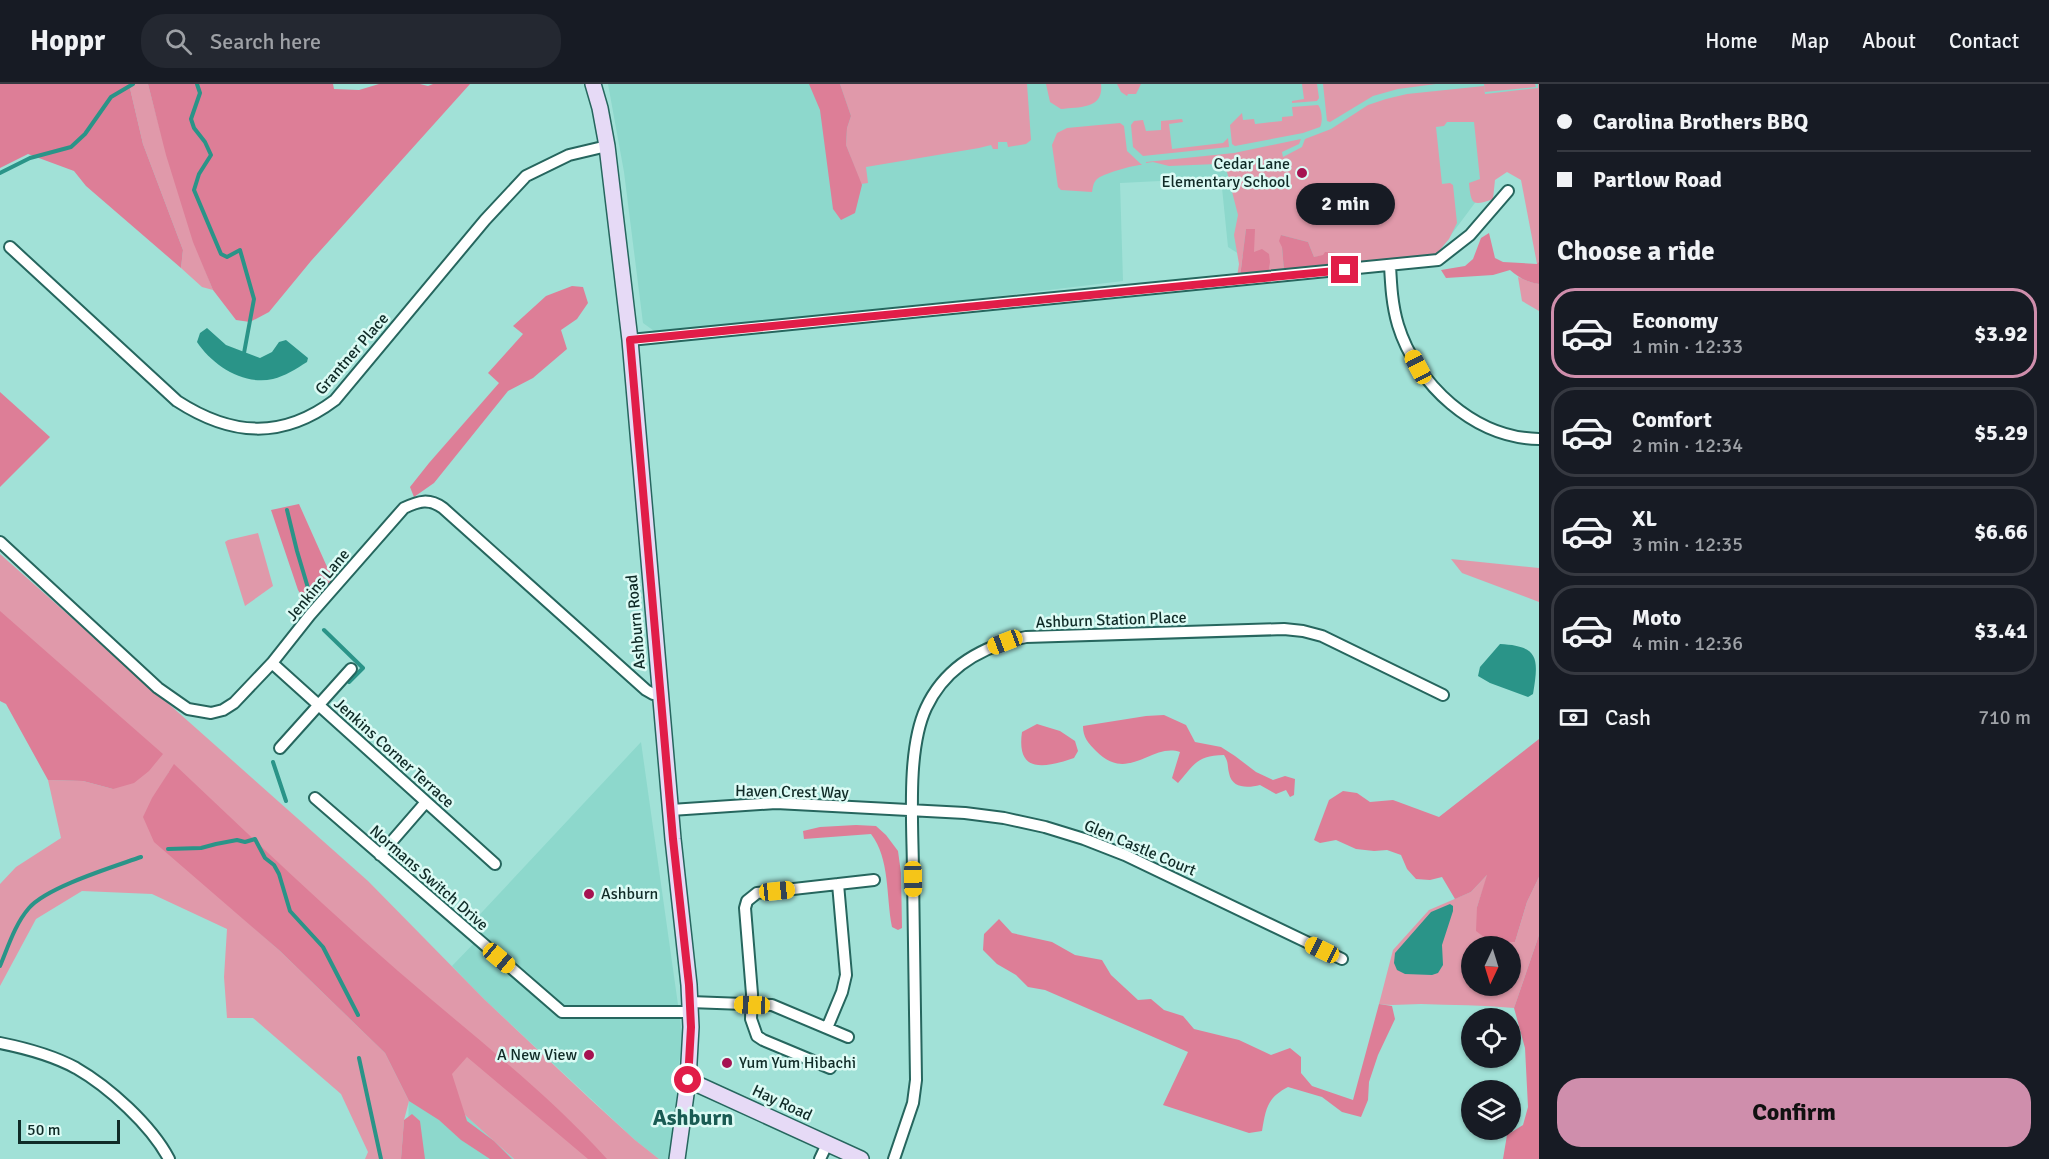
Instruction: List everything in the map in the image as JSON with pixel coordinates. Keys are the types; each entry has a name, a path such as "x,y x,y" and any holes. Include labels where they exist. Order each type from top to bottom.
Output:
{"main road":[{"name":"Ashburn Road","path":"593,84 607,146 630,340 690,1007 688,1080 677,1159"},
{"name":"Hay Road","path":"688,1080 861,1159"}],"street":[{"name":"Grantner Place","path":"10,247 177,401 217,423 249,428 282,426 317,413 336,400 485,220 525,176 569,155 607,146"},
{"path":"630,340 1438,260 1470,236 1508,191"},
{"path":"1390,265 1398,324 1410,352 1430,384 1456,407 1484,425 1507,434 1539,439"},
{"name":"Jenkins Lane","path":"0,542 158,688 188,709 210,713 223,710 234,703 272,663 310,615 404,508 422,501 432,501 443,508 553,605 646,690 653,694 660,693"},
{"name":"Ashburn Station Place","path":"894,1159 913,1103 916,1080 912,812 915,751 918,730 926,708 950,674 984,650 1026,637 1284,629 1303,631 1331,640 1443,694"},
{"name":"Jenkins Corner Terrace","path":"272,663 495,864"},
{"path":"280,748 351,669"},
{"name":"Normans Switch Drive","path":"315,798 562,1012 772,1005 848,1037"},
{"path":"380,855 426,802"},
{"name":"Haven Crest Way","path":"671,810 776,803 912,812"},
{"name":"Glen Castle Court","path":"912,812 965,813 1004,818 1084,839 1125,855 1342,959"},
{"path":"830,1068 763,1040 753,1029 744,908 747,901 757,893 874,880"},
{"path":"827,1028 842,992 846,975 838,884"},
{"path":"0,1043 43,1055 75,1068 123,1104 145,1126 169,1159"},
{"path":"820,1159 827,1144"}],"shaded area":[{"path":"0,84 129,84 143,144 183,250 181,268 86,186 74,171 28,154 0,168"},
{"path":"129,84 148,84 177,188 213,290 202,287 181,268 183,250 143,144"},
{"path":"148,84 333,84 334,89 359,90 379,84 428,86 470,84 311,261 269,312 250,322 236,320 213,290 193,242 166,155"},
{"path":"608,84 1539,84 1539,111 1501,168 1436,255 1261,268 1228,247 1221,178 1120,183 1123,281 843,315 657,333 643,323 624,172"},
{"path":"809,84 840,84 851,116 847,128 846,145 862,185 855,213 841,220 833,209 820,110"},
{"path":"840,84 1027,84 1031,140 1026,144 1008,147 1007,142 998,142 998,149 993,149 991,145 866,167 868,183 861,184 846,145 847,128 851,116"},
{"path":"1046,84 1101,84 1101,92 1099,98 1089,105 1061,109 1050,102"},
{"path":"1117,84 1141,84 1136,94 1127,96 1121,92"},
{"path":"1302,84 1317,84 1319,98 1317,101 1292,103 1292,101 1304,99"},
{"path":"1323,84 1436,84 1398,89 1373,96 1330,122 1327,121"},
{"path":"1484,84 1535,84 1536,87 1485,92"},
{"path":"1538,84 1539,264 1537,264 1521,180 1507,172 1495,180 1493,199 1477,203 1472,199 1469,183 1480,179 1474,122 1447,122 1444,126 1436,127 1442,184 1453,185 1457,223 1449,239 1438,252 1430,257 1349,265 1340,258 1339,254 1314,257 1308,242 1281,235 1284,270 1268,274 1254,253 1246,229 1240,277 1237,277 1239,264 1234,235 1238,215 1227,172 1217,164 1169,166 1153,162 1146,163 1146,162 1234,153 1301,139 1299,144 1282,152 1283,157 1302,147 1305,139 1331,129 1368,105 1386,99 1407,94 1484,86 1485,94 1538,88"},
{"path":"1318,105 1322,116 1320,127 1303,133 1235,146 1232,144 1230,125 1242,113 1243,120 1254,119 1255,124 1282,121 1282,117 1293,116 1292,107"},
{"path":"1182,119 1183,122 1169,124 1172,149 1223,143 1228,138 1229,147 1143,156 1133,147 1131,125 1134,121 1143,120 1146,131 1161,130 1161,121"},
{"path":"1120,123 1124,126 1127,151 1142,165 1100,177 1095,182 1092,192 1061,190 1058,187 1052,145 1057,133 1067,128"},
{"path":"1246,229 1255,229 1254,252 1262,249 1269,254 1268,274 1240,277"},
{"path":"1489,233 1495,258 1503,262 1537,264 1539,262 1539,284 1523,279 1510,270 1493,275 1446,278 1441,270 1465,266 1473,259 1481,238"},
{"path":"1281,235 1308,242 1314,257 1323,255 1325,252 1339,253 1340,257 1347,257 1349,265 1284,270 1282,247 1279,241"},
{"path":"1518,277 1539,284 1539,311 1522,301"},
{"path":"572,286 583,287 588,303 577,319 561,330 567,349 533,378 508,391 434,483 414,497 410,487 499,383 488,373 523,334 513,326 546,296"},
{"path":"207,328 226,345 260,358 272,352 279,342 286,340 308,358 307,362 273,379 251,379 240,376 220,366 197,342 200,333"},
{"path":"0,392 50,437 0,487"},
{"path":"299,504 328,569 302,597 271,510"},
{"path":"258,533 273,586 245,606 225,542"},
{"path":"0,554 368,881 484,999 590,1099 659,1159 514,1159 426,1080 169,772 162,784 201,881 280,951 385,1053 409,1101 404,1120 401,1159 365,1159 368,1152 341,1094 253,1018 227,1018 224,977 227,929 152,894 82,891 36,919 0,986 0,884 16,867 61,838 48,780 83,781 113,789 0,621"},
{"path":"1451,559 1539,568 1539,602 1462,573"},
{"path":"328,569 338,576 311,610 299,599"},
{"path":"0,611 163,754 149,771 134,783 113,789 83,781 48,780 6,704 0,701"},
{"path":"1500,644 1522,648 1533,656 1536,671 1535,682 1533,694 1528,697 1490,683 1478,676 1480,667"},
{"path":"1164,715 1186,725 1195,742 1221,747 1256,772 1273,780 1285,776 1295,779 1294,795 1290,797 1286,790 1276,794 1260,785 1246,787 1237,785 1231,778 1224,755 1207,757 1197,762 1178,783 1172,778 1180,752 1170,750 1119,764 1108,760 1096,751 1084,733 1083,726"},
{"path":"1037,724 1060,731 1075,741 1078,751 1074,758 1043,765 1028,761 1021,746 1022,732"},
{"path":"1539,739 1539,877 1527,902 1517,936 1482,936 1476,931 1477,907 1487,875 1471,892 1455,899 1442,877 1430,880 1416,879 1407,869 1401,855 1387,850 1356,849 1336,840 1320,843 1314,840 1329,800 1343,791 1357,793 1370,802 1393,800 1439,817"},
{"path":"641,742 682,1033 671,1159 659,1159 635,1140 484,999 452,966 481,936 469,926"},
{"path":"174,764 369,946 532,1085 607,1159 588,1159 467,1057 452,1074 467,1121 494,1141 512,1159 490,1159 461,1140 439,1120 409,1101 385,1053 280,951 154,842 143,817 152,798"},
{"path":"876,826 898,851 901,873 902,928 898,930 892,927 884,866 871,834 804,839 803,831 820,827"},
{"path":"1488,874 1477,907 1508,936 1461,936 1461,996 1518,996 1514,1008 1379,1004 1393,950 1429,910 1471,892"},
{"path":"1539,877 1539,935 1521,988 1521,936 1517,936 1527,902"},
{"path":"1450,904 1453,906 1453,911 1442,945 1443,965 1438,973 1432,975 1405,974 1397,970 1394,963 1395,953 1431,912"},
{"path":"999,919 1012,933 1052,942 1075,955 1102,960 1111,975 1138,1000 1151,999 1164,1010 1183,1016 1194,1029 1239,1040 1271,1055 1290,1048 1301,1057 1301,1073 1312,1086 1353,1100 1379,1004 1392,1006 1395,1019 1378,1055 1369,1082 1368,1100 1361,1117 1342,1112 1322,1097 1288,1087 1276,1095 1269,1104 1262,1131 1249,1133 1163,1105 1188,1052 1045,990 1028,987 1016,975 997,964 983,950 984,934"},
{"path":"1539,935 1539,1159 1503,1159 1506,1140 1521,1140 1521,1126 1528,1107 1521,1008 1514,1008 1518,996 1521,996 1521,988"},
{"path":"409,1066 426,1080 514,1159 408,1159"},
{"path":"412,1114 420,1121 425,1159 401,1159 404,1120"}],"waterway":[{"path":"0,173 30,158 71,147 85,134 111,97 133,84"},
{"path":"197,84 200,93 191,119 211,155 199,174 194,190 221,254 227,257 240,250 254,299 244,353"},
{"path":"287,510 311,598"},
{"path":"324,630 363,668 349,682"},
{"path":"273,762 286,801"},
{"path":"168,849 201,848 237,840 245,842 255,839 265,858 274,865 279,874 290,911 323,947 358,1015"},
{"path":"0,966 20,921 38,900 81,878 141,857"},
{"path":"359,1058 381,1159"}],"place":[{"name":"Cedar Lane Elementary School","path":"1302,173"},
{"name":"Ashburn","path":"589,894"},
{"name":"A New View","path":"589,1055"},
{"name":"Yum Yum Hibachi","path":"727,1063"}],"district":[{"name":"Ashburn","path":"693,1117"}],"route":[{"path":"688,1080 691,1027 689,985 673,839 630,340 1345,270"}]}
